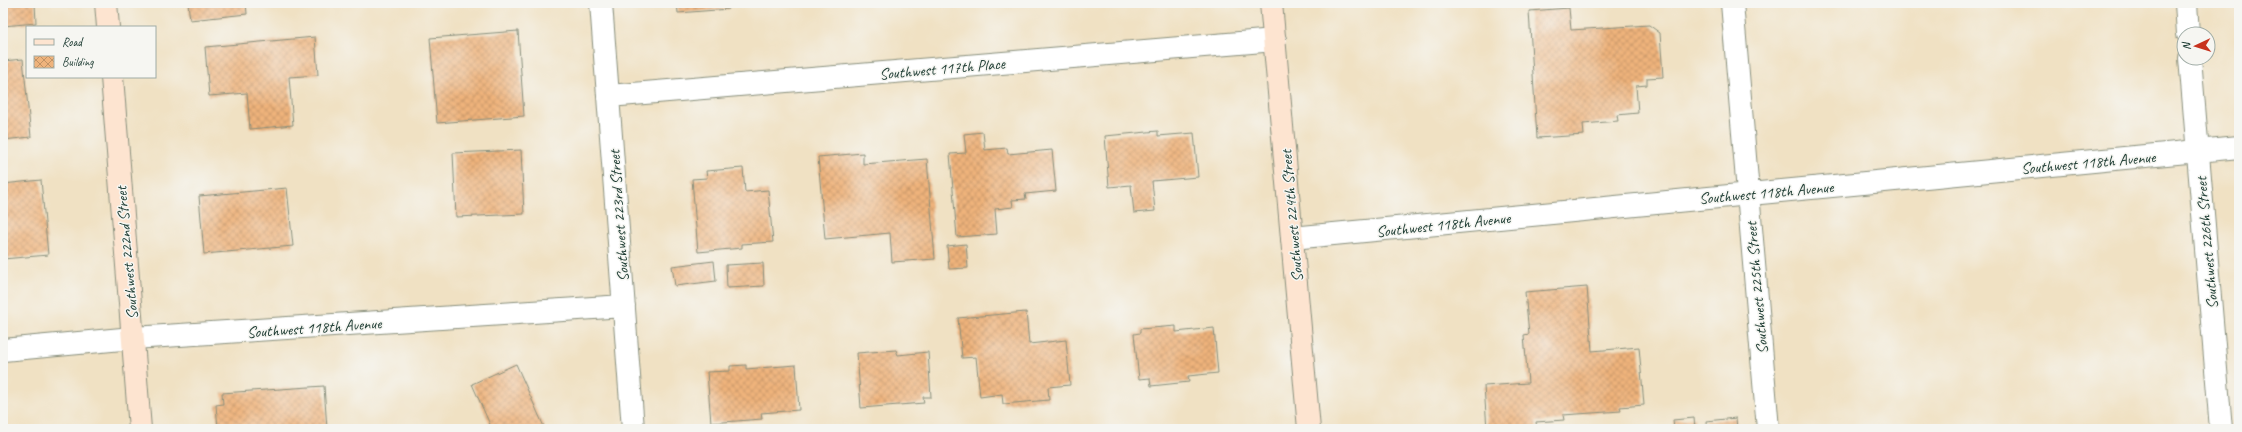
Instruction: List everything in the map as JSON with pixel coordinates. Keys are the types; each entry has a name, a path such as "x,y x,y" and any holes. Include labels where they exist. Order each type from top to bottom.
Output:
{"street":[{"path":"106,3 108,26"},
{"name":"Southwest 223rd Street","path":"601,3 633,429"},
{"name":"Southwest 224th Street","path":"1271,3 1310,429"},
{"name":"Southwest 225th Street","path":"1732,3 1768,429"},
{"path":"2186,3 2187,26"},
{"name":"Southwest 117th Place","path":"609,96 1275,40"},
{"name":"Southwest 226th Street","path":"2191,66 2221,429"},
{"name":"Southwest 222nd Street","path":"112,78 140,429"},
{"name":"Southwest 118th Avenue","path":"1292,238 2239,147"},
{"name":"Southwest 118th Avenue","path":"3,350 133,338 624,306"}],"building":[{"path":"3,3 35,3 36,23 3,26"},
{"path":"188,3 246,3 247,14 190,20"},
{"path":"677,3 728,3 729,9 678,13"},
{"path":"1569,8 1571,30 1649,25 1660,33 1663,77 1647,78 1647,85 1636,86 1638,113 1617,115 1618,121 1583,124 1584,135 1537,138 1529,11"},
{"path":"518,31 524,116 437,123 430,38"},
{"path":"315,37 318,75 289,77 293,125 250,129 247,93 209,96 205,47"},
{"path":"23,59 31,137 3,140 3,61"},
{"path":"1158,131 1158,136 1194,133 1198,177 1152,181 1155,211 1134,213 1131,185 1109,187 1105,136"},
{"path":"983,132 985,150 1007,148 1008,154 1052,150 1056,191 1025,194 1026,199 1012,200 1013,207 995,209 997,234 957,237 950,154 966,153 964,134"},
{"path":"521,150 524,214 456,217 453,153"},
{"path":"863,153 863,164 927,159 935,259 892,262 890,233 825,239 818,157"},
{"path":"743,168 745,192 768,190 773,242 742,244 742,248 698,252 692,179 707,178 706,171"},
{"path":"41,180 48,255 3,259 3,184"},
{"path":"287,188 293,246 204,254 199,196"},
{"path":"966,244 968,268 949,269 947,246"},
{"path":"714,261 716,281 675,286 672,266"},
{"path":"763,263 764,286 727,288 726,265"},
{"path":"1587,287 1592,351 1639,347 1644,405 1620,407 1621,411 1563,415 1564,420 1536,422 1537,429 1487,429 1484,386 1528,383 1524,335 1529,334 1525,292"},
{"path":"1026,312 1029,344 1066,340 1070,385 1048,387 1049,400 1003,404 1002,394 980,397 976,357 962,358 958,318"},
{"path":"1176,326 1176,332 1214,328 1218,373 1188,376 1189,382 1151,386 1150,378 1139,379 1134,334 1140,333 1140,329"},
{"path":"896,350 898,355 928,352 931,397 923,397 924,403 861,408 857,353"},
{"path":"516,364 545,429 492,429 472,384"},
{"path":"746,365 746,369 796,365 799,410 761,413 762,419 711,423 707,372 730,371 730,366"},
{"path":"324,386 327,429 218,429 216,405 223,404 222,393"},
{"path":"1694,418 1695,429 1674,429 1673,420"},
{"path":"1736,418 1737,429 1707,429 1706,421"}]}
